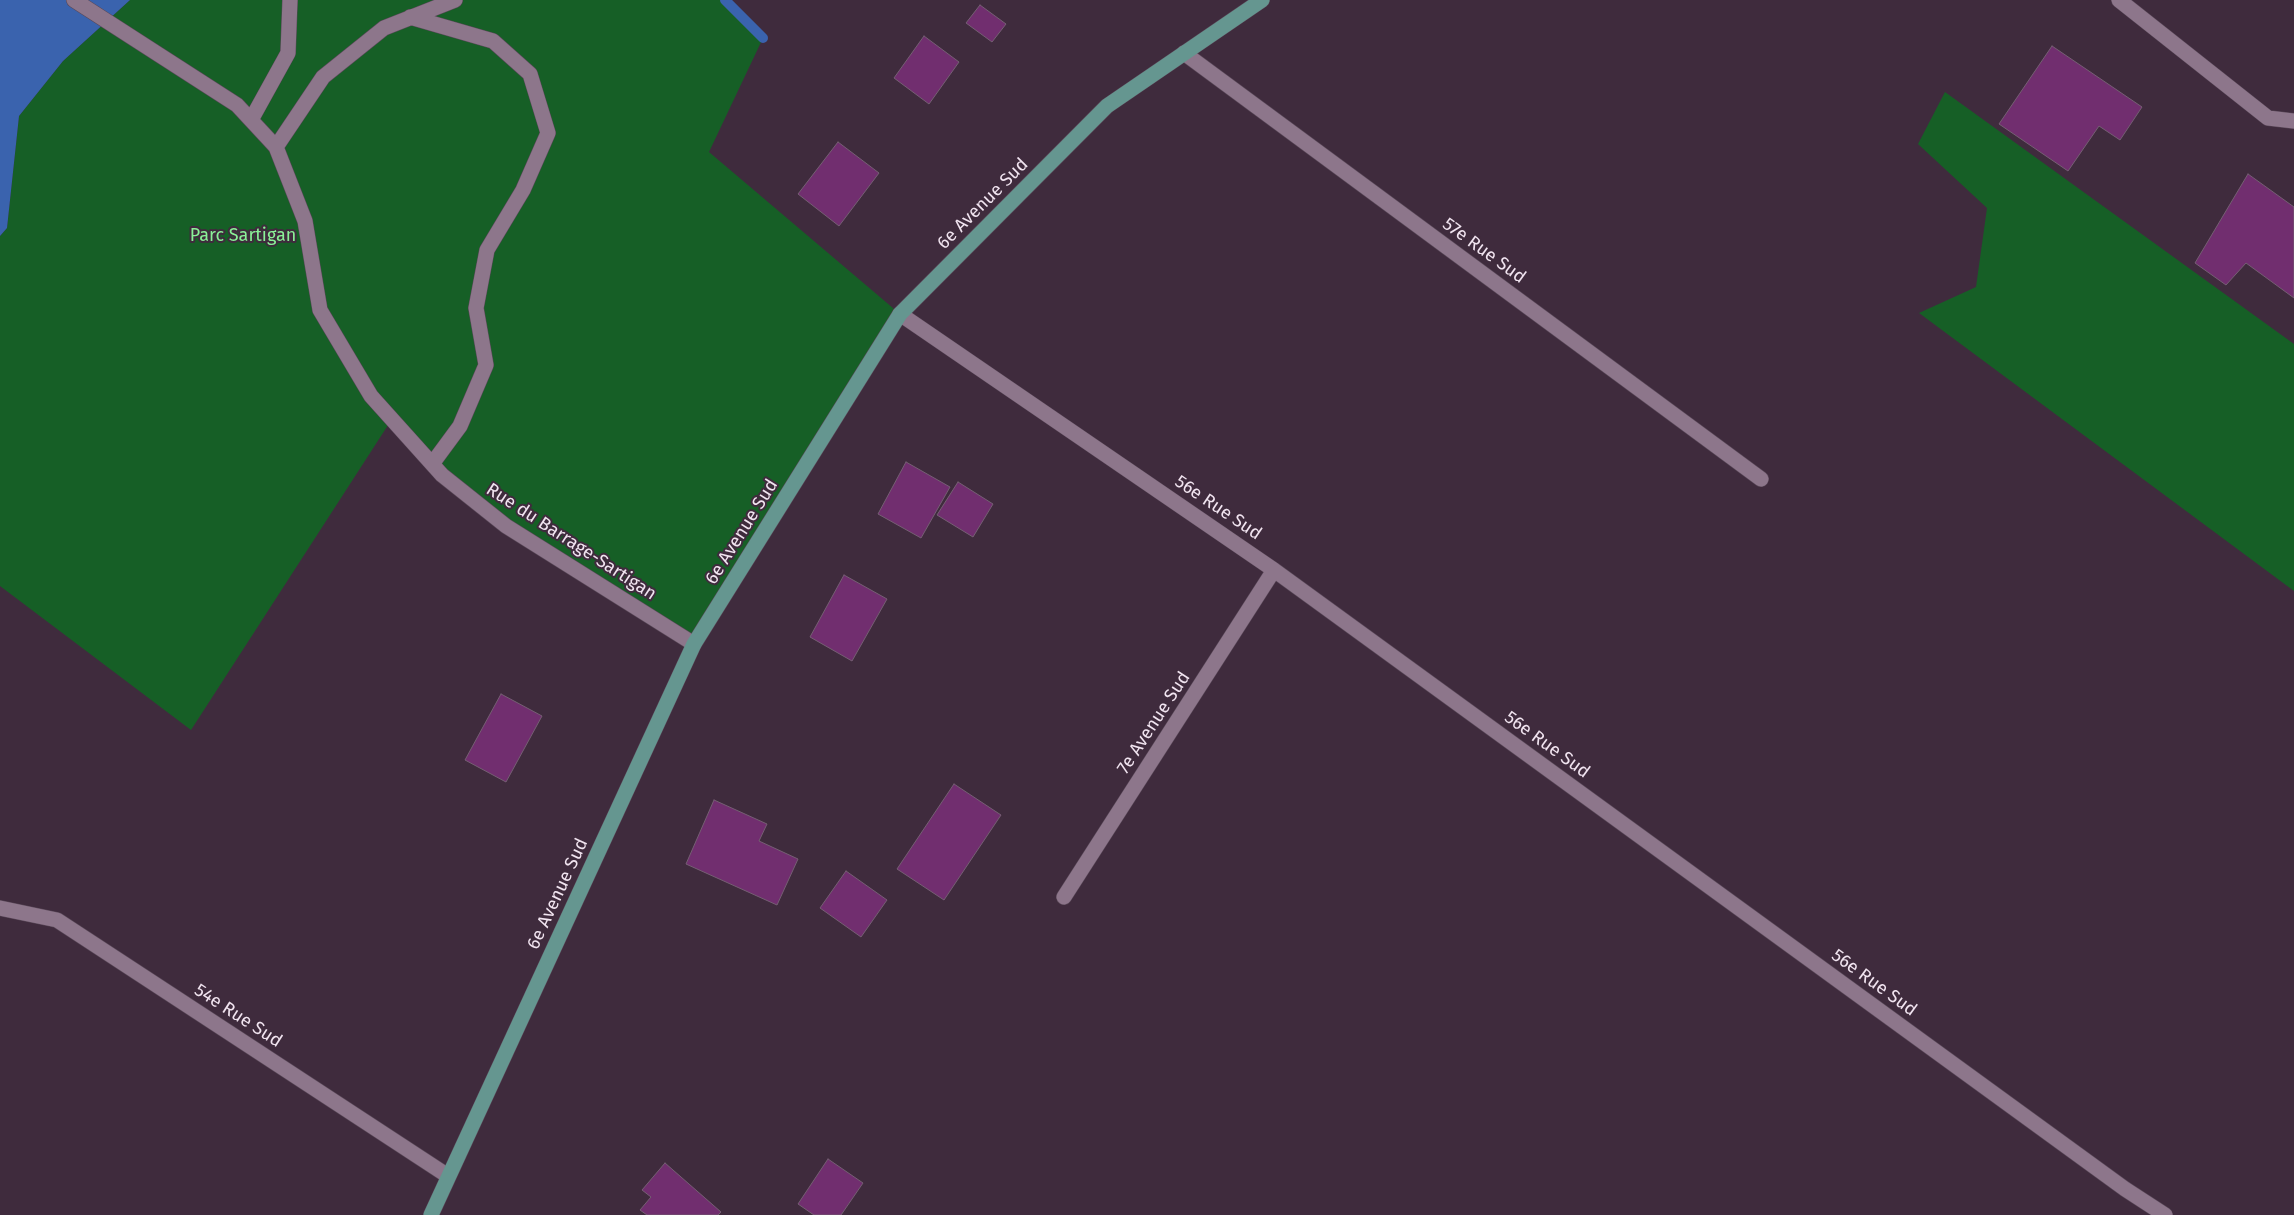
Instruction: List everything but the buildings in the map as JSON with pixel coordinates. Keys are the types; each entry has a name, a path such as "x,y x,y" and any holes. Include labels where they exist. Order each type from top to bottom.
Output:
{"main road":[{"name":"6e Avenue Sud","path":"431,1215 694,644 900,314 1107,106 1262,0"}],"street":[{"name":"Rue du Barrage-Sartigan","path":"74,0 237,105 276,147 305,221 320,310 371,396 442,476 506,526 694,644"},
{"path":"251,120 288,53 290,0"},
{"path":"276,147 323,77 384,28 455,0"},
{"path":"2119,0 2268,118 2294,121"},
{"path":"410,17 493,41 530,74 548,133 523,190 487,250 476,308 486,365 460,426 432,464"},
{"name":"57e Rue Sud","path":"1184,53 1761,479"},
{"name":"56e Rue Sud","path":"900,314 1274,570 2109,1177 2165,1215"},
{"name":"7e Avenue Sud","path":"1064,897 1274,570"},
{"name":"54e Rue Sud","path":"0,908 56,920 448,1176"}],"green space":[{"name":"Parc Sartigan","path":"130,0 725,0 763,38 709,152 900,314 694,644 506,526 392,419 191,730 0,586 0,236 7,228 19,116 63,61"},
{"path":"1945,92 2294,344 2294,591 1919,313 1976,287 1987,208 1918,144"}],"water":[{"path":"0,0 130,0 63,61 19,116 7,228 0,236"}],"waterway":[{"path":"725,0 763,38"}]}
